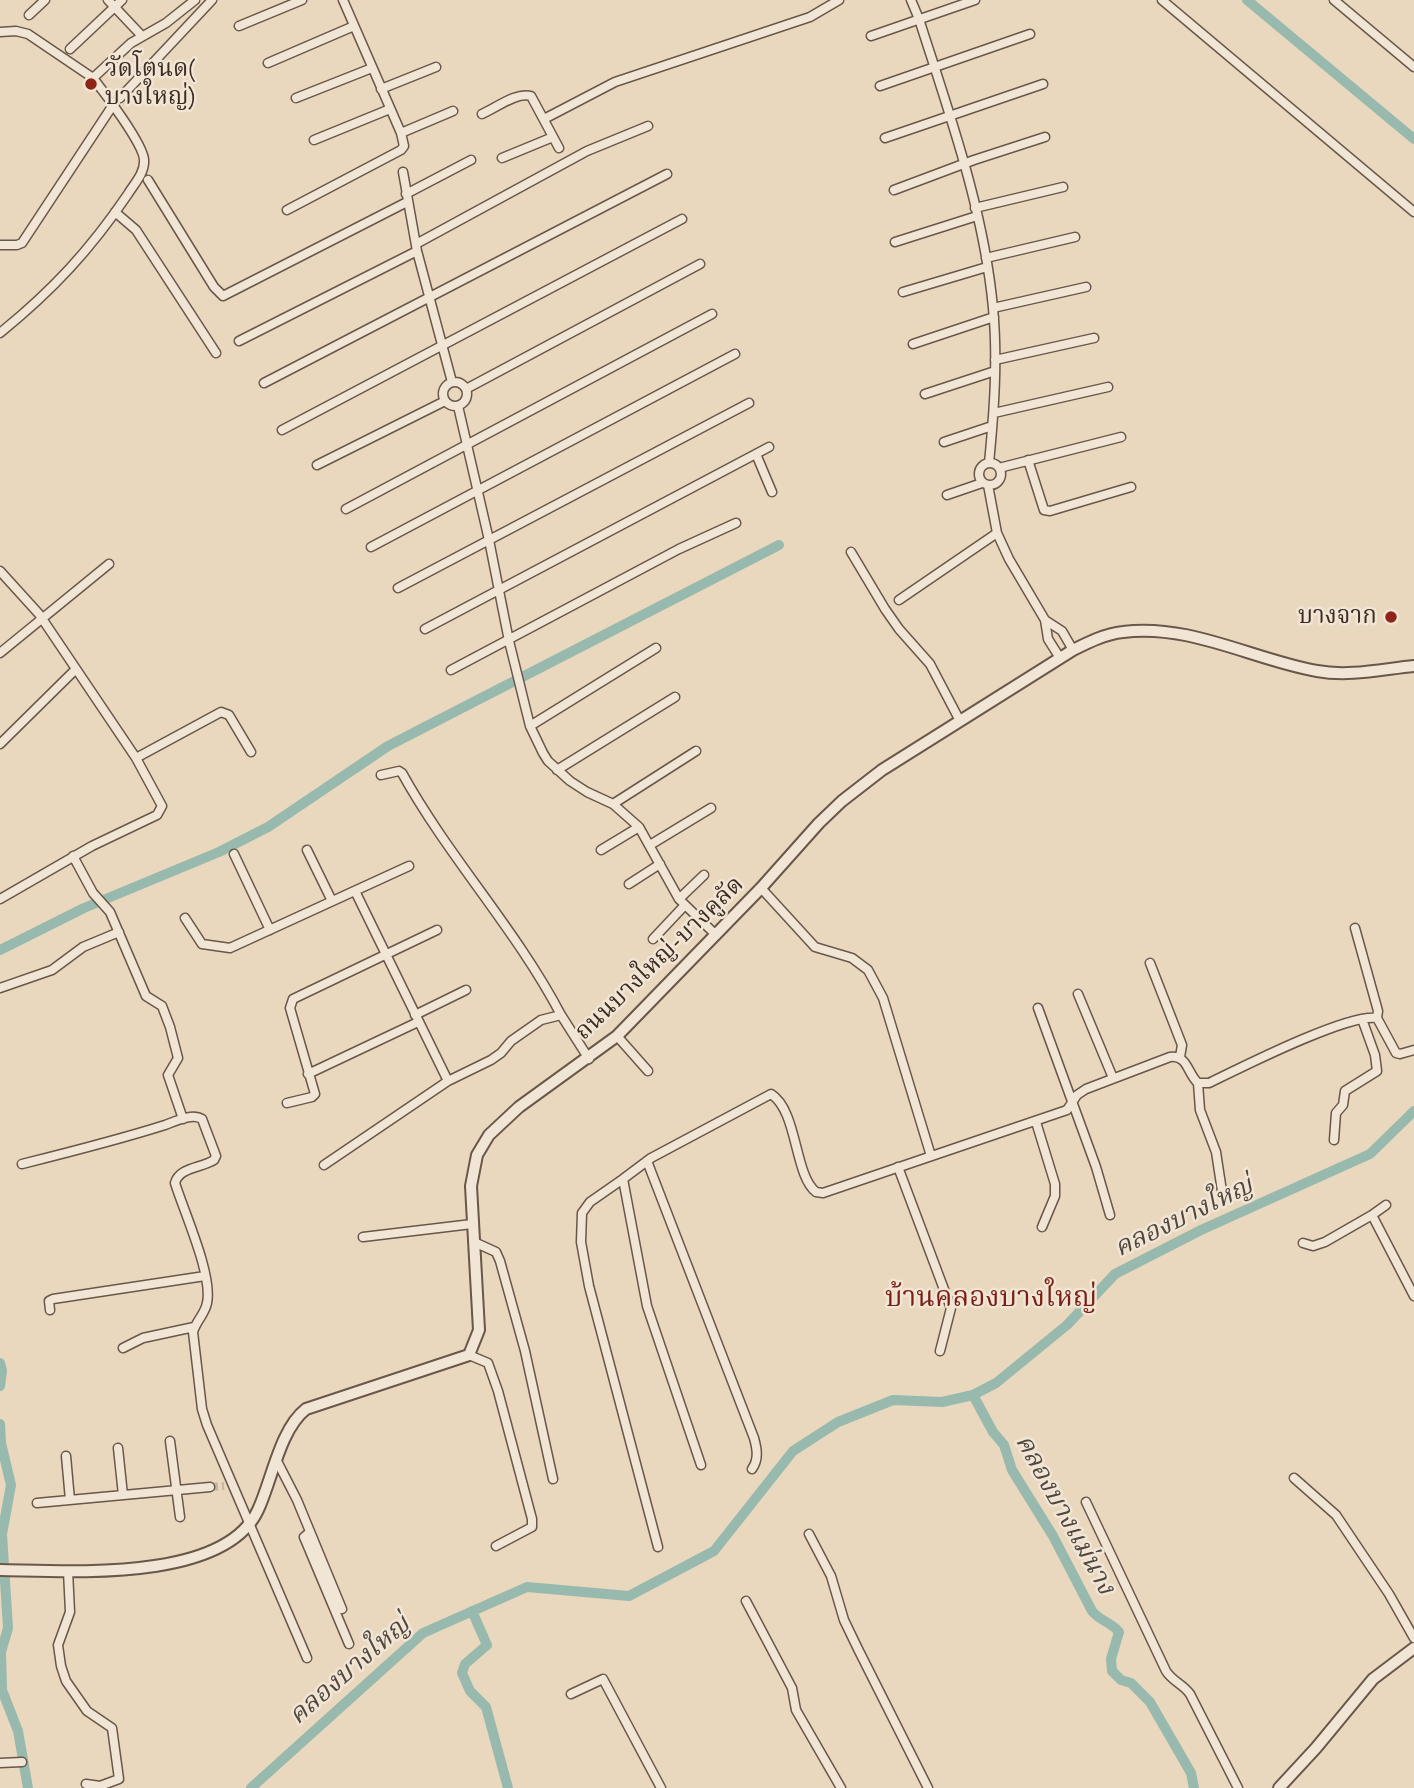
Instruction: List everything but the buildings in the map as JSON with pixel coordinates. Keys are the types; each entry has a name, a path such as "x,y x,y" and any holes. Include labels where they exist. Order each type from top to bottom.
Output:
{"street":[{"path":"29,15 45,0"},
{"path":"70,49 111,3 122,0"},
{"path":"93,78 141,35 166,23 195,0"},
{"path":"120,98 212,0"},
{"path":"239,26 302,0"},
{"path":"287,210 404,146 401,133 343,0"},
{"path":"544,119 615,82 810,17 839,0"},
{"path":"911,0 964,165 986,262 993,313 995,360 989,463"},
{"path":"871,36 975,0"},
{"path":"1162,0 1414,212"},
{"path":"1334,0 1414,66"},
{"path":"111,3 141,35"},
{"path":"268,63 354,26"},
{"path":"0,32 16,31 28,34 93,78 142,149 145,160 141,174 75,264 0,332"},
{"path":"880,86 1030,34"},
{"path":"381,89 436,67"},
{"path":"296,98 372,68"},
{"path":"885,138 1043,84"},
{"path":"482,114 526,94 533,99 559,148"},
{"path":"0,245 22,243 113,105"},
{"path":"314,140 390,109"},
{"path":"401,133 453,111"},
{"path":"239,341 587,152 648,126"},
{"path":"502,158 553,137"},
{"path":"894,190 1045,137"},
{"path":"148,180 214,287 223,296 471,160"},
{"path":"403,172 416,247 452,382"},
{"path":"264,383 667,174"},
{"path":"895,242 976,212 1063,187"},
{"path":"115,212 136,230 216,353"},
{"path":"282,430 682,219"},
{"path":"903,292 986,262 1075,237"},
{"path":"466,389 700,264"},
{"path":"914,344 993,313 1086,287"},
{"path":"346,509 712,314"},
{"path":"995,360 1094,338"},
{"path":"371,547 735,354"},
{"path":"926,394 995,371"},
{"path":"452,382 461,383 466,389 466,400 453,406 445,401 443,392 444,387 452,382"},
{"path":"993,413 1108,387"},
{"path":"317,465 445,401"},
{"path":"398,588 749,403"},
{"path":"458,405 509,641 530,726 543,753 558,770 587,792 613,804 639,827 682,902 716,934"},
{"path":"944,442 992,426"},
{"path":"989,463 999,468 1121,437"},
{"path":"425,629 769,447"},
{"path":"756,454 772,492"},
{"path":"1027,460 1044,510 1049,511 1130,487"},
{"path":"989,463 979,470 985,484 996,533 1045,620 1048,639 1060,658"},
{"path":"947,495 985,484 995,484 1001,478 999,468"},
{"path":"451,670 679,549 736,523"},
{"path":"899,600 996,533"},
{"path":"851,552 899,629 930,664 960,721"},
{"path":"0,653 109,564"},
{"path":"0,571 34,607 136,758 162,806 160,813 73,856 0,899"},
{"path":"1045,620 1062,631 1073,650"},
{"name":"ถนนบางใหญ่-บางคูลัด","path":"469,1355 479,1330 471,1186 474,1163 489,1135 519,1107 617,1037 761,888 819,823 883,769 1073,650 1120,632 1139,630 1188,636 1321,672 1352,673 1414,666"},
{"path":"530,726 656,648"},
{"path":"0,744 76,669"},
{"path":"558,770 675,696"},
{"path":"136,758 221,712 229,715 251,752"},
{"path":"613,804 696,751"},
{"path":"381,775 399,771 402,773 435,826 542,981 589,1059"},
{"path":"650,845 711,808"},
{"path":"601,850 639,827"},
{"path":"307,850 332,901"},
{"path":"234,854 270,930"},
{"path":"73,856 93,892 106,905 146,996 162,1006 178,1058 168,1075 183,1119"},
{"path":"629,884 660,864"},
{"path":"185,918 202,944 226,948 409,866"},
{"path":"653,939 704,874"},
{"path":"761,888 815,947 852,958 868,970 883,998 931,1156"},
{"path":"355,891 448,1081"},
{"path":"1355,928 1378,1010 1377,1018 1396,1053 1414,1050"},
{"path":"287,1103 314,1096 290,1008 291,1002 437,930"},
{"path":"0,988 52,970 83,947 119,932"},
{"path":"1150,963 1182,1045 1180,1057 1198,1083 1200,1110 1216,1152 1222,1191"},
{"path":"308,1074 466,990"},
{"path":"1078,994 1113,1078"},
{"path":"1038,1008 1096,1167 1110,1215"},
{"path":"324,1166 448,1081 491,1060 511,1041 541,1020 561,1015"},
{"path":"1198,1083 1209,1083 1311,1036 1363,1019 1377,1018"},
{"path":"1334,1140 1336,1113 1345,1101 1345,1091 1377,1071 1375,1055 1363,1019"},
{"path":"617,1037 648,1071"},
{"path":"658,1546 589,1286 581,1242 582,1213 590,1202 647,1161 771,1094 778,1100 794,1138 808,1184 816,1192 823,1193 1036,1122 1067,1110 1077,1095 1086,1089 1170,1056 1180,1057"},
{"path":"22,1164 122,1139 183,1119 195,1116 202,1119 216,1156 207,1164 182,1172 176,1177 175,1183 205,1276 208,1300 194,1327 202,1409 228,1485 249,1523 307,1658"},
{"path":"1036,1122 1055,1184 1055,1196 1042,1227"},
{"path":"647,1161 754,1438 757,1451 756,1464 752,1469"},
{"path":"898,1167 951,1308 940,1351"},
{"path":"623,1179 648,1306 701,1465"},
{"path":"1303,1243 1313,1246 1325,1242 1386,1205"},
{"path":"1372,1215 1414,1296"},
{"path":"363,1237 472,1224"},
{"path":"474,1242 496,1252 500,1261 525,1351 553,1479"},
{"path":"50,1310 49,1301 54,1298 205,1276"},
{"path":"123,1348 143,1338 194,1327"},
{"path":"0,1570 100,1570 178,1562 212,1550 228,1542 257,1512 293,1423 306,1409 469,1355 488,1363 532,1519 532,1527 526,1532 496,1546"},
{"path":"170,1441 180,1517"},
{"path":"118,1448 123,1495"},
{"path":"66,1456 70,1500"},
{"path":"277,1461 297,1500 342,1609"},
{"path":"1294,1478 1336,1515 1389,1594 1414,1638"},
{"path":"37,1503 210,1487"},
{"path":"1086,1502 1166,1671 1190,1694 1238,1788"},
{"path":"310,1532 304,1536 349,1644"},
{"path":"809,1534 831,1576 845,1620 858,1649 928,1788"},
{"path":"68,1571 70,1612 58,1645 58,1654 66,1681 87,1711 112,1728 119,1779 100,1786 86,1784"},
{"path":"746,1601 792,1688 796,1710 841,1788"},
{"path":"1279,1788 1373,1679 1414,1648"},
{"path":"571,1694 603,1679 661,1788"},
{"path":"0,1763 22,1762"}],"waterway":[{"path":"1247,0 1414,139"},
{"path":"0,950 84,908 219,852 268,827 388,746 779,545"},
{"name":"คลองบางใหญ่","path":"251,1788 423,1633 527,1587 629,1596 714,1551 793,1451 838,1422 893,1400 942,1402 973,1395 996,1383 1067,1325 1115,1274 1201,1230 1370,1154 1414,1111"},
{"path":"0,1363 0,1386"},
{"name":"คลองบางแม่นาง","path":"973,1395 993,1432 1004,1445 1012,1470 1053,1536 1092,1611 1119,1632 1111,1659 1112,1671 1121,1680 1131,1683 1150,1702 1191,1773 1194,1788"},
{"path":"0,1424 1,1443 11,1485 2,1534 8,1628 1,1652 2,1690 18,1731 28,1788"},
{"path":"472,1611 487,1645 465,1664 462,1673 470,1691 486,1707 508,1788"}],"tunnel":[{"path":"210,1487 224,1486"}],"place":[{"name":"วัดโตนด( บางใหญ่)","path":"91,84"},
{"name":"บางจาก","path":"1391,617"}],"district":[{"name":"บ้านคลองบางใหญ่","path":"991,1299"}]}
